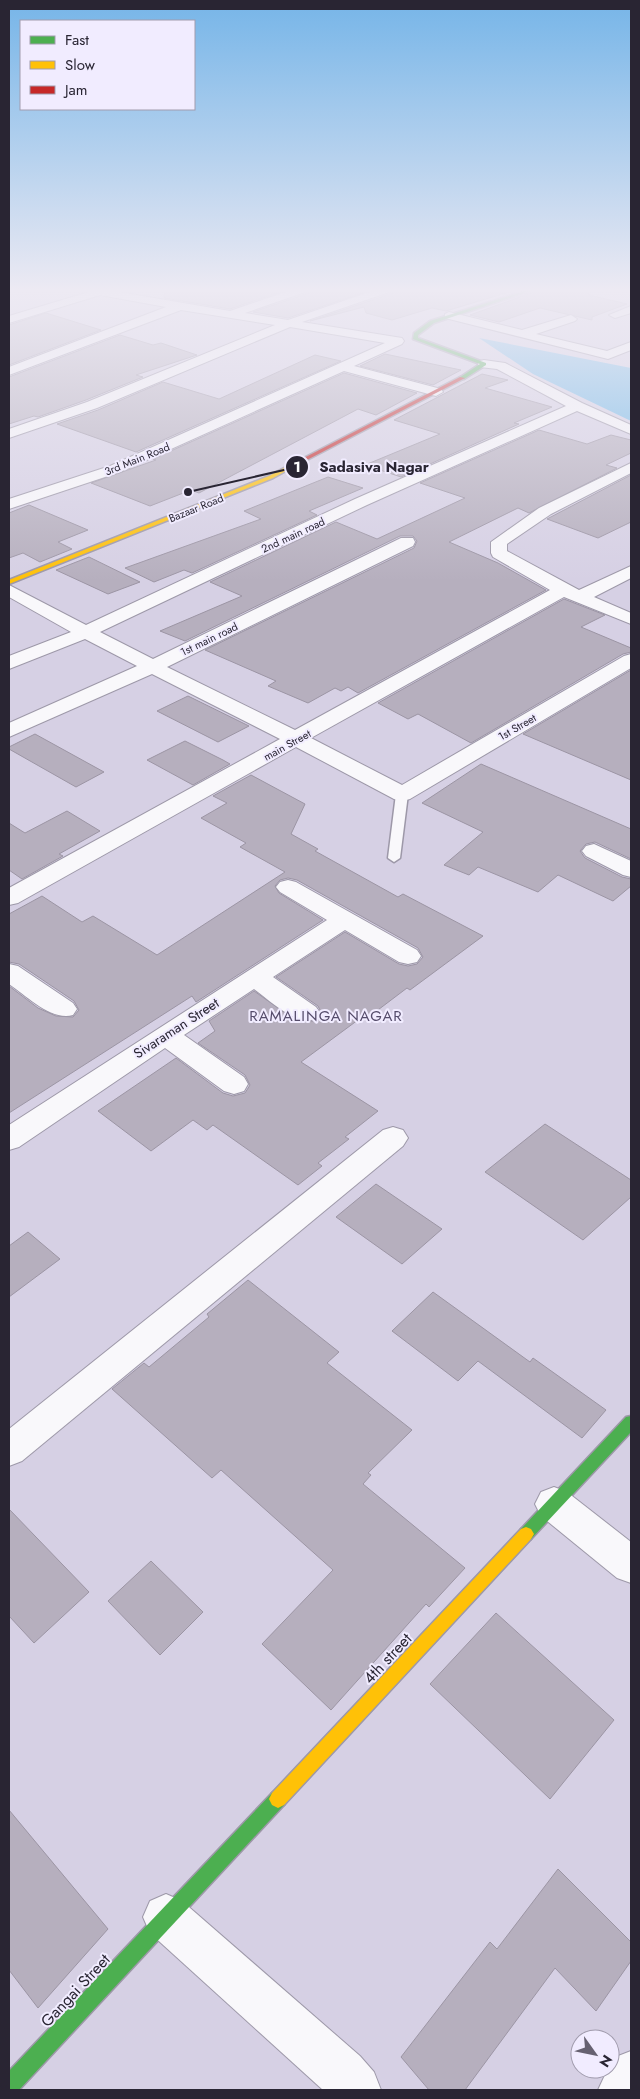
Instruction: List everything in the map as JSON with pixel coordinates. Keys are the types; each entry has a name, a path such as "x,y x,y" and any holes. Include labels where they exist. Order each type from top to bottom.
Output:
{"main road":[{"name":"Bazaar Road","path":"9,582 271,478 438,386"},
{"name":"Bazaar Road","path":"9,572 238,485 440,386"},
{"name":"4th street","path":"166,1917 631,1422"},
{"name":"Gangai Street","path":"9,2085 166,1917"}],"street":[{"path":"9,434 92,405 138,386"},
{"name":"3rd Main Road","path":"9,504 114,469 301,386"},
{"path":"412,386 430,391"},
{"path":"539,386 631,430"},
{"name":"2nd main road","path":"9,663 84,632 361,502 578,406"},
{"path":"631,467 545,510 499,542 499,553 571,593 631,619"},
{"name":"1st main road","path":"9,731 154,666 407,542"},
{"name":"main Street","path":"9,898 299,738 571,593 631,571"},
{"path":"9,590 84,632 299,738 402,794"},
{"name":"1st Street","path":"402,794 631,660"},
{"path":"594,851 631,870"},
{"path":"288,887 408,956"},
{"name":"Sivaraman Street","path":"9,1139 165,1035 345,920"},
{"path":"9,972 64,1009"},
{"path":"254,978 307,1013"},
{"path":"165,1035 234,1084"},
{"path":"9,1450 394,1138"},
{"path":"554,1504 631,1565"},
{"path":"166,1917 343,2085"},
{"path":"623,2090 631,2076"}],"lane":[{"path":"394,858 402,794"}],"water":[{"path":"558,386 631,386 631,421"}],"building":[{"path":"9,386 121,386 38,417 34,416 9,424"},
{"path":"154,386 176,386 219,399 247,386 285,386 136,452 57,424 98,410"},
{"path":"315,386 391,386 417,393 376,415 358,409 199,493 191,490 150,506 91,483 156,460 153,459"},
{"path":"459,386 491,386 485,388 552,407 514,423 519,424 401,477 365,465 440,434 394,420"},
{"path":"539,430 587,444 611,435 631,440 631,453 606,465 617,468 529,513 518,508 449,542 498,563 546,590 358,693 348,687 341,691 335,688 308,703 268,686 276,681 205,650 414,548 417,541 413,536 400,536 185,641 160,631 242,596 210,582 336,522 377,539 465,498 420,483"},
{"path":"631,475 631,522 598,538 547,519"},
{"path":"328,477 363,488 309,511 317,515 192,573 184,570 154,582 125,568 261,519 244,511"},
{"path":"29,505 88,530 58,542 72,549 40,562 23,553 9,558 9,513"},
{"path":"89,557 140,582 108,594 56,570"},
{"path":"564,599 605,615 581,627 631,648 631,652 623,654 471,743 418,714 408,719 378,703"},
{"path":"631,670 631,780 523,734"},
{"path":"188,696 249,726 218,742 157,711"},
{"path":"35,734 104,772 76,787 9,749 9,747"},
{"path":"185,741 230,764 193,785 147,760"},
{"path":"481,764 631,829 631,859 595,842 586,844 580,851 585,858 622,877 631,879 631,886 613,901 558,875 538,892 478,867 469,875 444,865 483,832 422,803"},
{"path":"251,775 305,804 291,834 318,849 315,851 398,897 403,894 483,936 410,990 407,988 366,1019 362,1017 301,1062 378,1111 345,1137 349,1139 318,1163 322,1166 298,1185 213,1125 207,1130 193,1120 151,1151 98,1111 176,1058 223,1093 233,1096 245,1093 250,1085 245,1075 198,1043 215,1031 209,1021 254,991 291,1017 307,1022 318,1020 322,1014 318,1006 276,977 345,932 399,964 408,966 417,964 423,957 418,948 297,880 288,878 280,880 275,886 279,893 323,920 196,1002 192,996 9,1113 9,986 38,1008 56,1016 73,1017 79,1010 74,1001 19,964 9,962 9,914 42,896 82,922 93,916 157,955 285,872 240,847 246,843 201,818 227,803 213,796"},
{"path":"67,811 100,831 59,854 63,856 22,879 9,870 9,823 25,833"},
{"path":"545,1124 631,1180 631,1197 583,1240 485,1172"},
{"path":"376,1184 442,1229 402,1264 336,1217"},
{"path":"28,1232 60,1259 9,1297 9,1246"},
{"path":"248,1280 339,1352 327,1363 412,1430 368,1473 371,1475 363,1484 465,1568 429,1607 426,1604 331,1710 262,1644 333,1570 221,1470 212,1478 112,1389 144,1363 149,1367 209,1317 207,1314"},
{"path":"433,1292 530,1362 533,1358 606,1410 582,1438 478,1361 458,1381 392,1331"},
{"path":"9,1509 89,1592 34,1643 9,1616"},
{"path":"151,1561 203,1612 160,1655 108,1601"},
{"path":"496,1613 614,1720 550,1799 430,1684"},
{"path":"9,1810 108,1929 38,2008 9,1970"},
{"path":"558,1869 631,1942 631,1961 596,2011 555,1968 465,2090 429,2090 401,2057 490,1942 497,1949"}],"traffic: fast":[{"path":"526,1534 631,1422"},
{"path":"9,2086 278,1799"}],"traffic: slow":[{"path":"9,582 271,477 301,461"},
{"path":"278,1799 526,1534"}],"traffic: jam":[{"path":"301,461 447,386"}],"place":[{"name":"Sadasiva Nagar","path":"188,492"}],"district":[{"name":"RAMALINGA NAGAR","path":"326,1016"}]}
